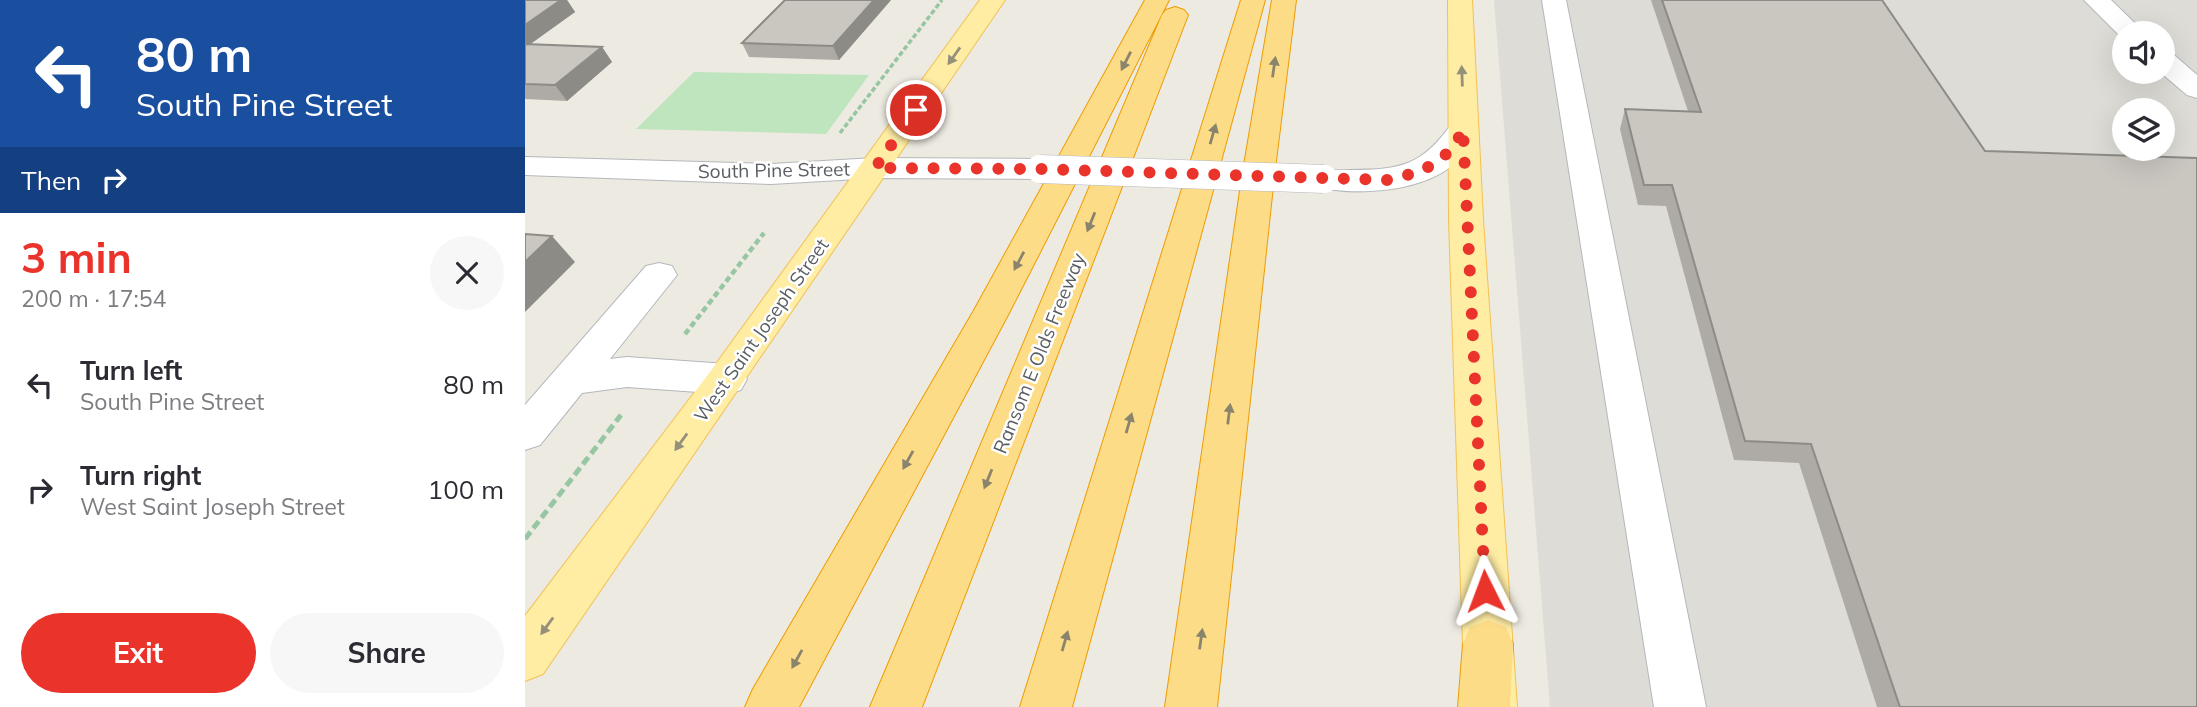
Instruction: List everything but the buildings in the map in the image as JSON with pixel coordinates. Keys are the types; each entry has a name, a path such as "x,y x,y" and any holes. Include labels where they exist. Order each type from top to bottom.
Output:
{"highway":[{"path":"771,707 991,313 1157,0"},
{"name":"Ransom E Olds Freeway","path":"897,707 1181,0"},
{"path":"1046,707 1253,0"},
{"path":"1191,707 1214,548 1249,243 1284,0"},
{"path":"1484,707 1487,644"}],"main road":[{"name":"West Saint Joseph Street","path":"525,657 727,379 993,0"},
{"path":"1460,0 1463,129 1491,707"}],"street":[{"path":"1553,0 1680,707"},
{"path":"2096,0 2119,21"},
{"path":"2175,70 2197,89"},
{"name":"South Pine Street","path":"525,166 771,174 875,168 1040,169 1387,180 1422,170 1449,154 1463,129"},
{"path":"525,433 659,275"},
{"path":"571,379 627,372 727,379"}],"path":[{"path":"835,139 942,0"}],"shaded area":[{"path":"1494,0 2197,0 2197,707 1550,707"}],"green space":[{"path":"694,72 869,75 826,134 636,129"}],"route":[{"path":"916,110 875,168 1040,169 1387,180 1403,177 1438,163 1449,154 1463,129 1485,591"}]}
